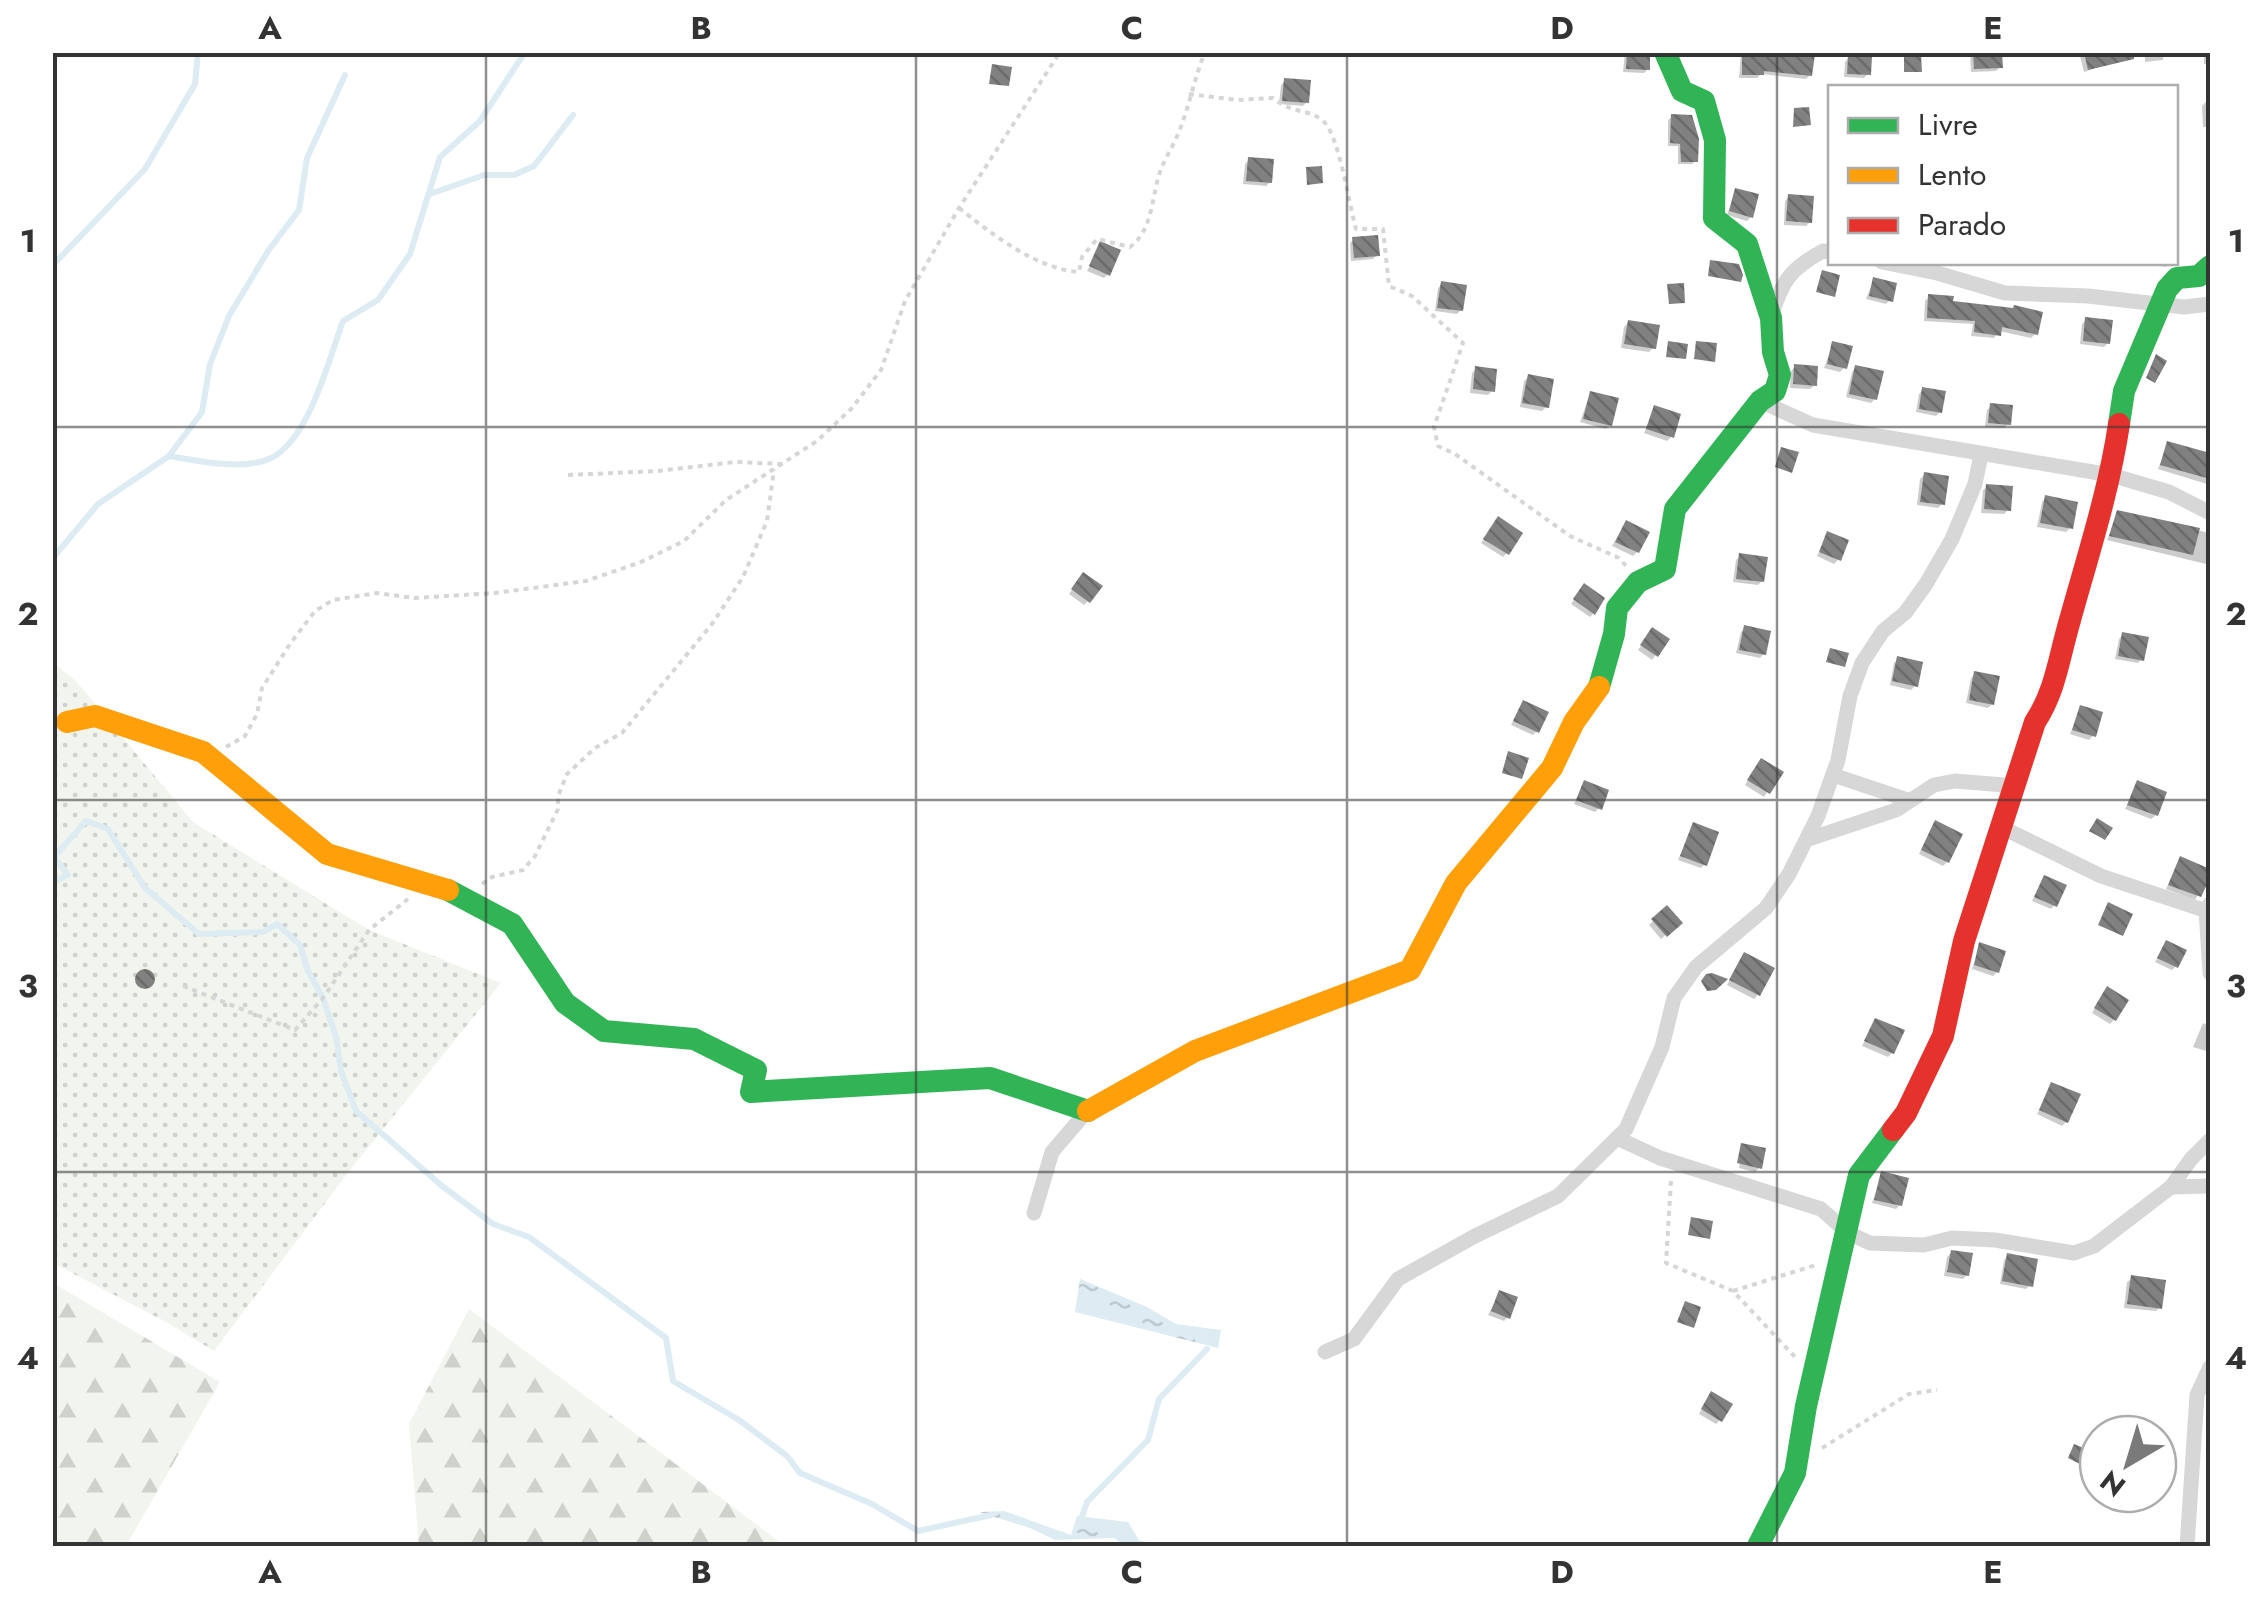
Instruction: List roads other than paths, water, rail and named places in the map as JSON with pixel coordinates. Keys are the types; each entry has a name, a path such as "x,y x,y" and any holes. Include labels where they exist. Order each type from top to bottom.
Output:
{"street":[{"path":"1034,1214 1052,1152 1087,1110 1195,1052 1410,970 1456,883 1552,768 1574,722 1598,691 1617,608 1638,582 1666,569 1675,509 1760,401 1775,391 1780,375 1773,352 1771,318 1747,244 1714,218 1715,140 1704,102 1682,91 1666,52"},
{"path":"1771,318 1780,288 1798,265 1828,252"},
{"path":"1897,265 2005,293 2088,296 2158,306 2210,304"},
{"path":"1758,1546 1796,1473 1860,1175 1906,1113 1943,1036 1964,941 2035,722 2051,698 2058,658 2110,475 2124,391 2158,306 2178,278 2199,276 2210,266"},
{"path":"1760,401 1813,426 2110,475 2169,492 2210,513"},
{"path":"1325,1352 1354,1339 1398,1278 1558,1196 1626,1129 1662,1046 1674,998 1696,967 1766,908 1789,874 1833,775 1850,696 1862,662 1883,632 1905,613 1943,554 1975,484 1981,455"},
{"path":"67,722 95,716 203,752 327,854 459,894 512,924 564,1004 604,1030 694,1039 756,1070 752,1092 990,1078 1087,1110"},
{"path":"1833,775 1908,800"},
{"path":"1806,840 1896,810 1934,785 1955,782 2016,786"},
{"path":"2001,827 2101,876 2209,909 2210,972"},
{"path":"1617,1138 1672,1162 1821,1210 1846,1244"},
{"path":"1846,1244 1924,1245 1952,1238 1981,1239 2074,1253 2094,1246 2171,1187 2210,1140"},
{"path":"2171,1187 2210,1186"},
{"path":"2187,1546 2197,1395 2210,1367"}],"water":[{"path":"1080,1279 1147,1307 1176,1324 1221,1330 1218,1348 1075,1312"},
{"path":"1004,1511 1071,1535 1077,1516 1128,1522 1142,1545 1125,1546 1114,1538 1055,1540 979,1512"}],"waterway":[{"path":"52,266 145,169 195,84 198,52"},
{"path":"52,559 98,504 169,456 248,464 271,458 284,449 307,417 343,321 378,300 410,254 440,157 480,121 525,52"},
{"path":"169,456 202,412 210,364 229,316 268,251 299,210 307,158 345,75"},
{"path":"430,194 484,175 514,175 534,166 573,115"},
{"path":"52,882 68,875 54,857 86,821 108,829 145,888 199,934 263,932 277,924 300,945 308,971 323,998 336,1037 341,1071 356,1111 442,1186 493,1224 529,1237 666,1338 673,1381 739,1420 787,1456 800,1473 872,1504 918,1531 991,1515"},
{"path":"1079,1525 1087,1502 1148,1440 1159,1399 1207,1349"},
{"path":"1137,1543 1151,1546"}]}
